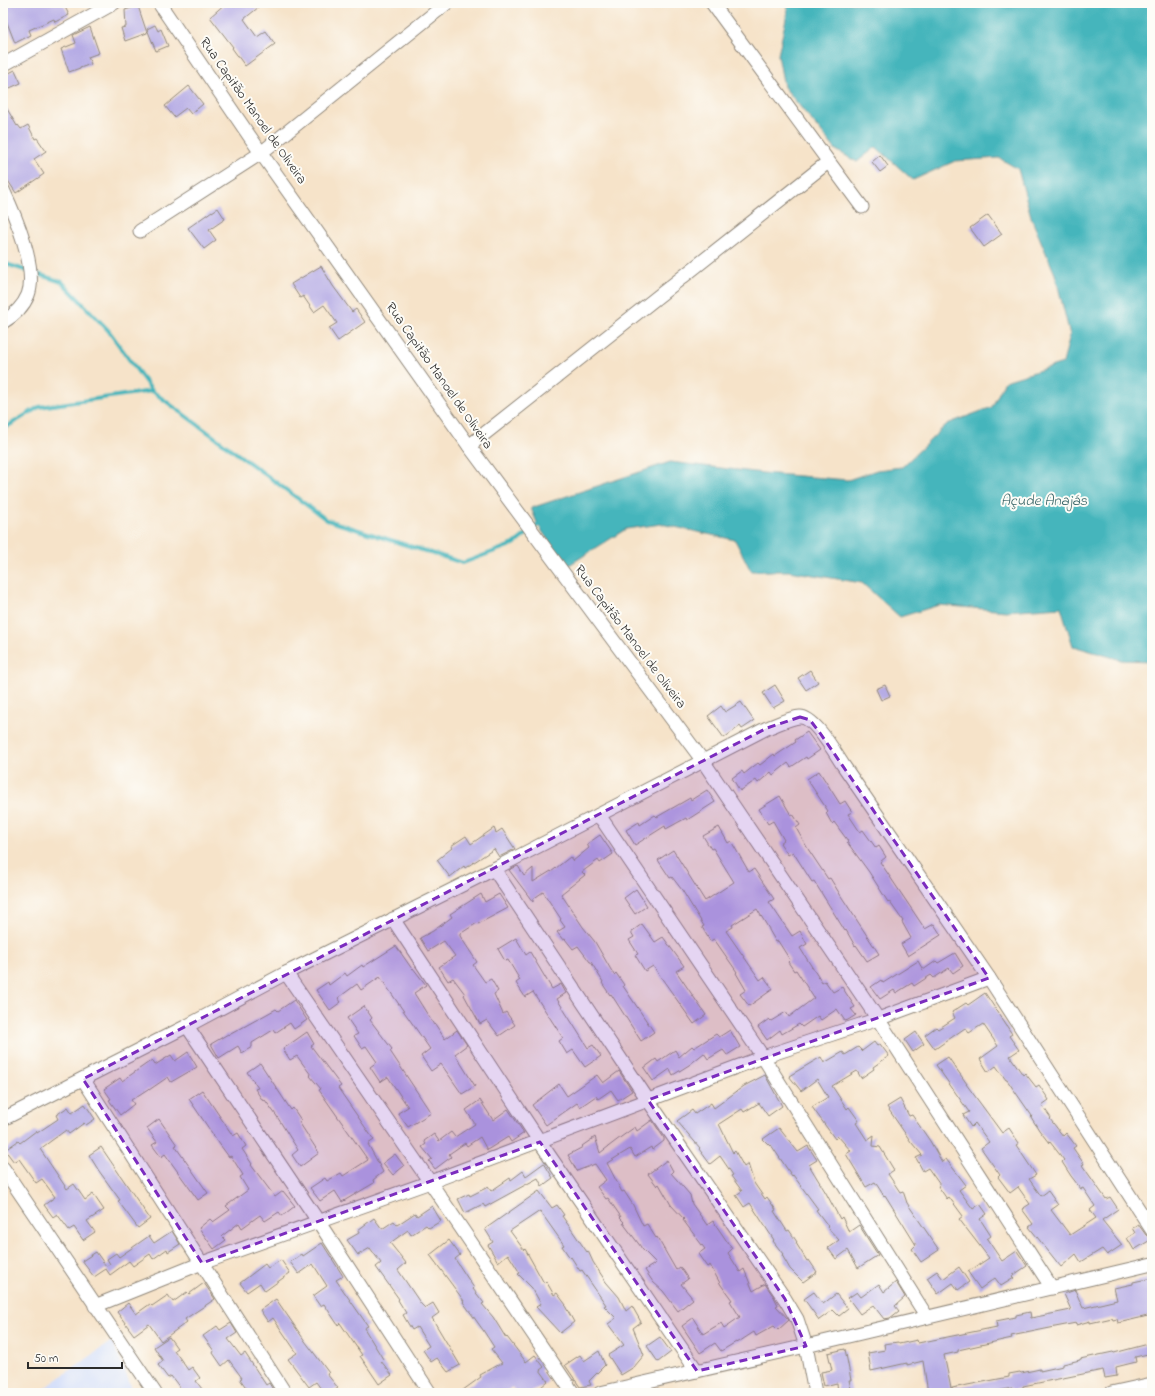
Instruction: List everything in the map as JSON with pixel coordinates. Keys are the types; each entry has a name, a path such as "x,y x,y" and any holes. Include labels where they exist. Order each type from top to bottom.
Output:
{"street":[{"path":"3,65 114,3"},
{"name":"Rua Capitão Manoel de Oliveira","path":"158,3 261,153 469,446 703,761 878,1019 1052,1288"},
{"path":"140,231 261,153 447,3"},
{"path":"712,3 862,207"},
{"path":"469,446 828,162"},
{"path":"3,190 16,220 26,252 30,283 28,296 20,308 3,322"},
{"path":"3,1119 767,728 800,717 810,720 843,765 989,978 1152,1230"},
{"path":"599,815 763,1057 927,1317"},
{"path":"494,869 648,1100 786,1298 797,1319 806,1346 815,1393"},
{"path":"393,919 540,1142 697,1371"},
{"path":"286,973 573,1393"},
{"path":"95,1306 202,1263 540,1142 763,1057 878,1019 989,978"},
{"path":"187,1026 430,1393"},
{"path":"83,1079 285,1393"},
{"path":"3,1168 155,1393"},
{"path":"600,1393 1152,1264"},
{"path":"1111,1393 1152,1384"}],"highlighted area":[{"path":"800,717 810,720 989,978 648,1100 785,1299 806,1346 697,1371 540,1142 202,1263 83,1079 767,728"}],"shaded area":[{"path":"112,1341 134,1393 38,1393"}],"water":[{"name":"Açude Anajás","path":"788,3 1152,3 1152,661 1121,660 1073,646 1061,607 1006,611 939,605 900,617 862,583 789,571 751,571 735,540 661,524 626,529 566,567 538,525 531,508 670,462 763,473 848,480 877,470 902,467 947,424 992,407 1005,381 1063,363 1070,335 1055,274 1032,220 1018,169 999,158 955,161 913,180 876,147 857,162 836,150 784,87 778,55"}],"building":[{"path":"3,3 63,3 69,15 55,22 54,19 29,30 31,35 15,43 6,20 3,22"},
{"path":"226,3 264,3 244,19 257,37 266,31 275,44 245,66 232,48 233,47 210,17"},
{"path":"138,6 147,33 125,41 121,28 126,27 125,10"},
{"path":"155,25 158,31 161,29 168,46 156,51 147,29"},
{"path":"90,27 99,53 88,57 91,64 69,72 61,49 76,43 73,35"},
{"path":"15,70 21,83 3,91 3,76"},
{"path":"189,86 203,104 191,114 186,108 174,117 165,106"},
{"path":"3,102 17,126 18,125 21,129 28,125 35,139 37,138 46,151 34,159 44,174 16,193 3,173"},
{"path":"880,155 888,166 880,172 872,162"},
{"path":"218,208 225,219 209,230 216,240 204,249 188,228"},
{"path":"988,215 1002,234 984,247 970,228"},
{"path":"321,266 333,286 352,312 356,309 365,322 338,341 329,328 337,323 324,305 314,312 303,296 300,298 291,284"},
{"path":"810,670 818,682 806,690 798,678"},
{"path":"775,685 785,701 773,708 763,693"},
{"path":"885,685 890,696 881,700 876,689"},
{"path":"741,702 754,721 742,729 740,726 724,738 708,716 721,706 725,712"},
{"path":"807,732 820,750 791,767 788,763 773,775 771,772 758,783 756,780 740,791 732,778 742,771 744,774 758,763 760,765 774,754 775,756 796,742 795,740"},
{"path":"819,771 840,804 845,801 852,812 848,814 860,832 863,830 876,848 879,846 886,857 880,862 925,929 934,924 941,935 908,956 901,944 911,938 902,922 903,921 889,901 888,902 869,872 847,842 848,841 834,822 832,824 826,813 828,811 807,779"},
{"path":"707,790 715,802 687,820 686,818 666,829 665,826 635,845 626,830 639,822 640,825 655,815 657,817"},
{"path":"780,796 791,815 793,814 800,825 796,828 808,849 828,879 830,878 879,954 867,961 856,945 855,946 814,881 812,882 793,852 788,855 780,843 784,840 773,821 768,824 759,809"},
{"path":"719,827 728,843 731,841 749,872 754,869 774,899 769,902 792,936 800,931 807,944 800,948 822,983 825,981 833,992 842,987 855,1007 851,1009 856,1015 845,1021 837,1009 821,1020 818,1016 802,1027 799,1024 782,1034 780,1030 767,1040 758,1027 769,1019 771,1021 786,1012 789,1017 814,998 796,970 794,971 788,962 790,960 778,941 776,942 757,909 732,925 733,927 726,931 760,980 764,977 773,989 749,1006 740,994 746,990 736,973 737,972 714,939 710,941 702,927 704,926 682,890 672,877 670,878 658,860 673,850 705,901 734,882 713,848 711,849 703,836"},
{"path":"494,828 496,833 502,829 515,849 499,857 494,849 465,868 464,866 450,877 437,860 452,848 451,846 466,836 471,844"},
{"path":"600,835 613,854 600,863 598,860 582,872 585,875 561,894 595,942 614,975 616,973 654,1032 641,1041 611,994 610,995 602,983 603,982 591,962 578,946 573,949 557,932 565,927 543,892 533,899 533,902 509,870 518,866 524,876 533,868 533,882 551,872 570,857 573,861 589,848 587,844"},
{"path":"636,889 647,906 635,914 624,898"},
{"path":"481,894 485,902 499,894 508,908 478,924 477,923 460,934 460,936 477,962 473,965 485,982 491,979 498,991 494,994 503,1014 506,1012 515,1025 499,1036 487,1020 480,1024 464,995 465,994 453,978 448,981 439,967 455,956 444,941 428,951 420,938 433,931 452,917 450,914"},
{"path":"642,924 655,942 663,937 684,966 676,971 706,1015 694,1024 653,966 645,971 635,955 638,954 629,940 634,937 631,932"},
{"path":"516,938 526,955 530,952 552,989 561,984 566,993 557,999 588,1048 593,1045 601,1056 585,1067 573,1050 567,1054 559,1041 563,1038 533,992 525,997 516,983 520,980 508,960 505,961 498,949"},
{"path":"396,946 412,969 413,968 426,985 414,993 434,1025 435,1024 445,1039 457,1030 467,1045 455,1054 475,1086 462,1094 441,1064 431,1071 421,1056 430,1049 380,977 361,990 357,984 338,998 341,1002 330,1010 316,990 328,982 329,985 345,973 347,976 362,965 363,967"},
{"path":"955,953 963,966 953,973 949,968 934,978 931,975 914,986 912,983 896,993 894,990 880,999 871,987 881,980 883,983 918,961 923,970 936,961 938,963"},
{"path":"985,993 1012,1034 1009,1036 1019,1050 1010,1056 1023,1075 1025,1073 1036,1087 1039,1085 1049,1100 1042,1105 1051,1118 1050,1119 1063,1136 1066,1133 1076,1146 1073,1148 1084,1164 1082,1165 1106,1199 1110,1197 1118,1209 1102,1220 1122,1245 1107,1255 1102,1249 1081,1262 1076,1254 1061,1267 1029,1227 1033,1224 1022,1209 1030,1204 1018,1187 1010,1193 998,1177 1000,1175 981,1148 989,1142 975,1123 971,1127 963,1115 969,1112 936,1065 948,1057 1002,1133 1009,1128 1019,1143 1016,1145 1036,1175 1029,1179 1041,1196 1048,1191 1058,1205 1051,1210 1070,1235 1096,1218 1090,1210 1095,1206 1083,1188 1081,1189 1071,1176 1062,1162 1064,1160 1039,1130 1031,1117 1032,1116 1007,1080 996,1066 988,1072 980,1059 998,1046 983,1024 969,1033 965,1028 935,1049 925,1035 936,1027 938,1029 955,1018 952,1012 966,1003 968,1005"},
{"path":"294,1000 307,1020 294,1029 290,1023 275,1033 273,1030 252,1043 252,1047 242,1053 238,1046 219,1058 211,1044 276,1009 278,1011"},
{"path":"364,1006 372,1018 370,1020 392,1049 390,1051 431,1113 408,1127 398,1113 408,1107 388,1077 380,1082 370,1067 377,1062 366,1046 362,1048 354,1036 358,1034 347,1018"},
{"path":"730,1030 740,1047 727,1055 723,1050 708,1059 704,1053 673,1075 670,1069 653,1081 644,1068 656,1059 658,1062 675,1050 679,1057 692,1046 694,1048 716,1034 719,1037"},
{"path":"307,1032 314,1044 311,1046 341,1086 338,1088 374,1140 368,1144 383,1172 373,1180 374,1183 342,1202 335,1191 320,1201 310,1188 325,1178 327,1181 341,1173 343,1176 368,1160 319,1090 321,1089 310,1076 311,1075 297,1056 290,1060 283,1049"},
{"path":"916,1032 924,1044 913,1052 905,1040"},
{"path":"874,1042 877,1046 880,1044 889,1056 873,1067 874,1069 861,1078 857,1071 832,1086 847,1109 849,1107 859,1121 856,1123 867,1140 874,1135 873,1146 880,1147 894,1170 888,1174 900,1192 903,1191 907,1203 939,1250 921,1262 912,1249 916,1245 885,1195 884,1196 875,1182 866,1187 846,1154 851,1151 838,1136 835,1139 812,1107 828,1097 817,1079 801,1091 789,1076 821,1057 824,1063 843,1052 845,1055 858,1047 862,1051"},
{"path":"188,1052 197,1067 171,1082 168,1077 149,1090 148,1089 131,1100 134,1104 120,1115 109,1100 111,1099 104,1089 120,1078 122,1081 152,1060 155,1065 171,1055 175,1061"},
{"path":"260,1063 291,1110 293,1108 301,1120 299,1122 319,1153 300,1167 292,1155 298,1150 276,1115 265,1100 263,1101 255,1089 258,1088 247,1072"},
{"path":"619,1071 632,1091 618,1100 611,1090 598,1099 596,1096 580,1107 577,1103 546,1125 532,1105 559,1084 567,1096 597,1075 603,1083"},
{"path":"765,1075 782,1106 768,1116 759,1103 744,1112 742,1109 719,1124 733,1153 735,1151 744,1167 748,1164 754,1183 765,1199 767,1197 787,1231 789,1230 797,1242 796,1243 807,1261 809,1260 817,1272 803,1282 790,1269 782,1255 783,1254 773,1241 774,1240 750,1203 744,1207 736,1195 742,1191 731,1176 733,1175 720,1156 710,1164 699,1149 700,1148 677,1121 692,1110 695,1114 711,1103 714,1108 744,1086"},
{"path":"202,1090 233,1136 238,1133 246,1146 242,1149 252,1164 251,1165 275,1197 283,1191 295,1206 282,1216 279,1212 265,1221 260,1215 242,1228 239,1223 222,1236 226,1240 214,1249 199,1228 210,1219 213,1222 230,1210 226,1206 248,1190 240,1177 243,1175 231,1156 229,1157 189,1099"},
{"path":"900,1099 909,1116 912,1115 942,1162 946,1159 966,1185 959,1190 973,1209 980,1204 987,1214 980,1219 991,1236 987,1239 1002,1261 1017,1251 1027,1266 1012,1276 1014,1278 1001,1286 995,1278 980,1289 968,1272 989,1258 959,1219 963,1216 949,1197 947,1199 938,1186 940,1185 928,1168 923,1171 916,1158 922,1155 911,1142 887,1107"},
{"path":"480,1100 493,1120 508,1109 524,1133 511,1142 508,1137 487,1150 480,1137 467,1146 465,1143 449,1154 451,1157 435,1169 429,1161 432,1159 422,1147 426,1144 424,1141 434,1134 439,1141 451,1132 455,1137 475,1124 466,1110"},
{"path":"85,1104 95,1119 86,1125 84,1123 69,1134 66,1130 40,1149 67,1189 74,1184 85,1200 93,1194 104,1210 87,1221 95,1232 83,1240 74,1227 69,1230 57,1214 53,1217 44,1205 55,1197 42,1179 36,1183 19,1159 14,1162 5,1150 18,1141 20,1143 36,1131 37,1133 58,1119 56,1115 68,1107 72,1113"},
{"path":"159,1119 177,1145 175,1146 208,1193 198,1200 165,1154 161,1157 152,1145 157,1142 147,1128"},
{"path":"652,1120 664,1138 664,1141 652,1150 651,1147 635,1157 630,1149 607,1163 622,1192 624,1191 633,1205 643,1226 647,1224 656,1238 657,1237 676,1270 680,1267 688,1279 681,1284 693,1299 678,1311 663,1291 653,1282 645,1270 656,1263 641,1248 623,1223 624,1222 620,1218 621,1217 608,1198 606,1199 597,1187 606,1180 595,1164 577,1171 568,1155 583,1147 582,1146 595,1137 600,1153 635,1127 637,1131"},
{"path":"779,1128 798,1152 808,1146 817,1160 809,1165 840,1219 842,1217 849,1232 859,1225 878,1255 858,1268 848,1250 836,1259 828,1248 839,1240 827,1227 828,1226 816,1210 818,1209 793,1175 792,1176 771,1145 770,1146 763,1139"},
{"path":"101,1147 150,1219 138,1228 118,1201 120,1200 89,1155"},
{"path":"395,1154 404,1166 393,1175 383,1163"},
{"path":"667,1160 673,1171 671,1173 690,1195 692,1204 707,1225 713,1221 732,1249 728,1253 740,1272 744,1269 753,1291 765,1284 774,1297 778,1305 776,1306 789,1320 778,1330 774,1326 756,1336 754,1332 721,1351 715,1343 700,1353 682,1326 693,1318 703,1334 721,1323 724,1328 740,1317 730,1301 732,1300 721,1285 710,1265 707,1267 698,1254 705,1249 683,1220 684,1219 671,1205 659,1184 657,1186 648,1174"},
{"path":"544,1163 553,1178 542,1186 538,1178 485,1207 483,1204 465,1213 458,1199 469,1194 470,1196 488,1187 491,1191 510,1178 511,1180 523,1171 526,1176"},
{"path":"539,1191 552,1208 557,1205 564,1215 562,1216 587,1252 588,1251 606,1282 619,1297 626,1311 632,1306 641,1322 633,1328 644,1355 634,1367 621,1375 608,1355 624,1345 608,1324 616,1318 604,1306 606,1305 582,1270 580,1271 571,1257 570,1258 562,1246 564,1245 540,1211 510,1231 524,1250 525,1249 544,1283 546,1281 554,1295 557,1293 566,1305 565,1306 574,1322 560,1333 536,1307 541,1304 532,1288 518,1274 520,1273 508,1254 498,1262 488,1245 493,1242 485,1229"},
{"path":"432,1206 441,1221 429,1228 426,1225 411,1235 408,1230 390,1243 406,1263 398,1270 421,1304 425,1308 433,1303 439,1313 432,1318 460,1365 448,1372 437,1358 431,1362 423,1350 429,1346 417,1327 412,1330 403,1315 406,1313 398,1300 399,1299 376,1267 381,1263 370,1248 358,1255 347,1240 359,1233 358,1230 374,1218 382,1229 394,1221 397,1225 415,1213 417,1216"},
{"path":"1138,1224 1146,1235 1152,1239 1134,1250 1127,1238 1135,1233 1132,1228"},
{"path":"172,1231 180,1244 168,1252 167,1249 153,1259 150,1254 133,1266 129,1261 110,1275 106,1269 94,1277 82,1261 96,1252 106,1266 110,1264 107,1259 116,1253 119,1257 149,1236 154,1243"},
{"path":"449,1240 460,1255 455,1259 474,1288 473,1289 484,1303 482,1304 493,1317 506,1338 507,1337 526,1362 535,1355 544,1367 540,1370 548,1381 540,1388 528,1393 516,1393 512,1387 504,1393 459,1393 481,1377 480,1375 502,1363 491,1349 494,1347 463,1302 464,1301 430,1255"},
{"path":"322,1243 343,1276 336,1280 368,1326 364,1328 383,1359 381,1361 392,1375 379,1384 360,1356 362,1355 340,1323 338,1325 324,1304 320,1306 313,1296 327,1286 313,1264 299,1274 290,1262 302,1254 303,1256"},
{"path":"281,1260 290,1273 265,1291 260,1283 247,1292 240,1283 265,1264 268,1268"},
{"path":"959,1267 969,1282 958,1290 953,1283 938,1294 927,1278 937,1271 943,1279"},
{"path":"1152,1278 1152,1315 1118,1323 1117,1319 1113,1320 1112,1318 1090,1323 1090,1321 1076,1325 1076,1323 1055,1327 1011,1336 1012,1338 958,1350 958,1352 944,1355 952,1393 928,1393 923,1361 871,1371 868,1353 885,1350 884,1344 898,1342 899,1344 917,1340 918,1343 997,1327 996,1321 1016,1317 1016,1315 1030,1312 1031,1318 1071,1310 1064,1294 1075,1290 1083,1308 1117,1300 1114,1288"},
{"path":"896,1282 905,1297 895,1306 899,1311 890,1318 884,1319 873,1305 860,1314 848,1298 857,1292 861,1297 879,1284 884,1292"},
{"path":"204,1283 215,1299 185,1319 187,1322 161,1341 149,1324 134,1335 117,1312 128,1303 136,1314 150,1304 152,1306 168,1295 173,1302 187,1292 189,1294"},
{"path":"814,1292 823,1304 836,1294 848,1309 839,1316 833,1310 819,1320 804,1299"},
{"path":"276,1299 338,1388 331,1393 324,1393 316,1382 309,1387 288,1359 297,1353 273,1318 268,1322 260,1310"},
{"path":"231,1323 237,1333 228,1339 241,1356 245,1353 266,1385 269,1383 275,1393 250,1393 240,1379 242,1378 229,1360 222,1366 213,1353 214,1351 203,1336 217,1326 220,1330"},
{"path":"169,1337 177,1348 174,1350 188,1370 192,1367 200,1378 196,1381 205,1393 184,1393 171,1376 168,1378 158,1365 163,1361 154,1347"},
{"path":"660,1337 671,1352 658,1362 647,1346"},
{"path":"1152,1343 1152,1353 1135,1357 1136,1362 1116,1367 1117,1376 1105,1378 1103,1370 1023,1386 1023,1388 1012,1390 1012,1388 988,1393 953,1393 952,1388 1009,1377 1009,1374 1040,1369 1040,1371 1063,1366 1063,1364 1080,1359 1114,1353"},
{"path":"845,1349 852,1393 838,1393 837,1383 824,1386 821,1372 832,1370 828,1353"},
{"path":"599,1351 605,1365 589,1381 591,1385 580,1387 565,1365 580,1355 584,1361"}],"waterway":[{"path":"3,263 62,282 108,330 152,391"},
{"path":"3,429 39,407 152,391 327,520 463,563 514,544 538,525"}]}
